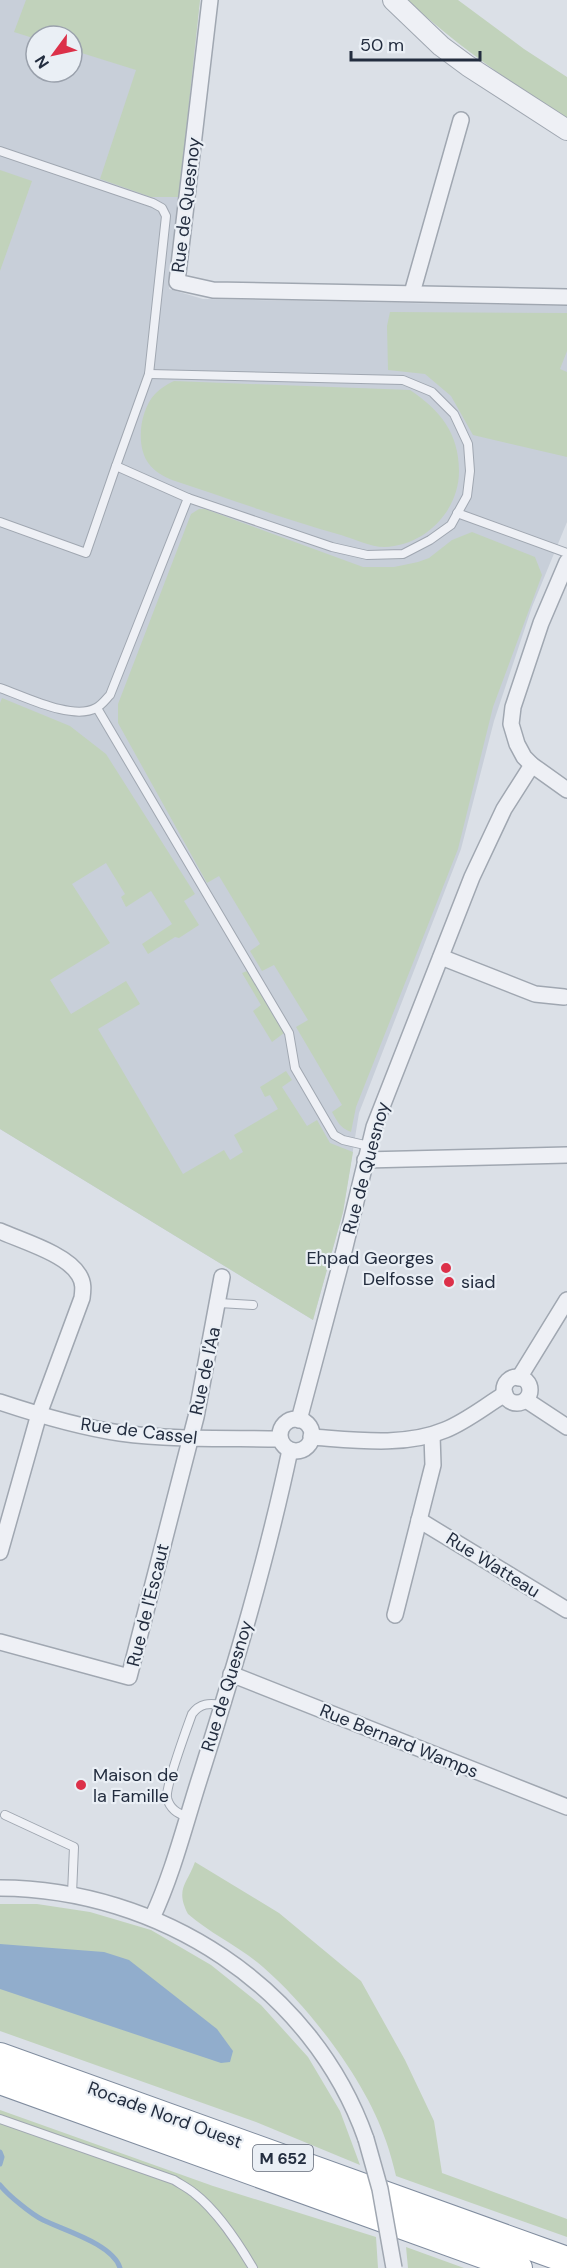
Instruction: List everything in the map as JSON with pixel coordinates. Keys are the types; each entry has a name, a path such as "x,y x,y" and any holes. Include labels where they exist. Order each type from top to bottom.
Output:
{"highway":[{"name":"Rocade Nord Ouest","path":"0,2056 567,2260"},
{"name":"Rocade Nord Ouest","path":"0,2081 519,2268"}],"street":[{"name":"Rue de Quesnoy","path":"210,0 177,282 213,290 567,297"},
{"path":"393,0 441,46 567,130"},
{"path":"412,293 461,120"},
{"path":"567,562 541,622 511,724 517,744 532,765 567,790"},
{"name":"Rue de Quesnoy","path":"299,1420 344,1251 367,1153 382,1103 494,827 532,765"},
{"path":"441,957 535,994 564,997"},
{"path":"367,1153 567,1155"},
{"path":"0,1231 68,1263 79,1275 82,1283 82,1299 39,1414 0,1552"},
{"name":"Rue de l'Aa","path":"191,1439 219,1303 222,1277"},
{"path":"311,1437 395,1439 432,1435 461,1422 505,1394 507,1383 519,1378 567,1300"},
{"path":"505,1394 514,1403 526,1400 530,1393 529,1385 519,1378"},
{"path":"526,1400 567,1427"},
{"name":"Rue de Cassel","path":"0,1402 39,1414 120,1432 191,1439 285,1444"},
{"path":"299,1420 307,1424 311,1437 304,1449 285,1444 282,1429 285,1424 299,1420"},
{"path":"395,1616 433,1461 432,1435"},
{"name":"Rue de l'Escaut","path":"0,1642 129,1677 191,1439"},
{"name":"Rue de Quesnoy","path":"152,1918 162,1896 187,1817 252,1600 285,1444"},
{"name":"Rue Watteau","path":"419,1520 567,1610"},
{"name":"Rue Bernard Wamps","path":"231,1674 567,1807"},
{"path":"0,1888 72,1894 106,1902 152,1918 197,1940 227,1959 286,2010 340,2083 356,2113 380,2189 394,2268"}],"lane":[{"path":"0,151 153,203 162,208 166,216 148,374 86,553 0,522"},
{"path":"116,466 188,498 332,547 367,555 403,554 430,540 451,525 467,496 470,471 468,444 454,414 432,392 403,380 148,374"},
{"path":"0,688 66,711 97,708 110,695 188,498"},
{"path":"457,513 567,553"},
{"path":"97,708 289,1033 295,1068 334,1135 367,1153"},
{"name":"Rue de l'Aa","path":"219,1303 253,1305"},
{"path":"187,1817 176,1813 169,1803 167,1792 195,1709 207,1703 222,1705"},
{"path":"4,1815 75,1847 72,1894"},
{"path":"0,2119 174,2180 194,2193 213,2212 253,2268"}],"shaded area":[{"path":"0,0 200,0 169,289 203,299 567,306 567,522 532,607 494,721 461,849 359,1113 343,1212 313,1320 0,1129"}],"green space":[{"path":"26,0 200,0 179,197 151,197 100,179 136,70 84,54 84,24 24,24 24,35 14,32"},
{"path":"407,0 458,0 524,49 567,77 567,118 484,63"},
{"path":"0,170 32,181 0,271"},
{"path":"390,312 567,313 567,351 560,369 567,372 567,457 473,435 451,396 425,374 388,370 387,326"},
{"path":"174,381 410,390 439,414 456,445 459,471 453,500 437,524 426,533 399,545 379,547 172,480 159,474 149,464 142,448 141,428 150,401 155,394"},
{"path":"199,509 205,509 363,567 394,567 418,562 429,558 452,540 472,532 535,557 542,575 493,707 458,849 356,1107 351,1132 341,1126 332,1112 342,1105 296,1027 308,1020 274,965 262,971 250,951 260,944 219,876 207,883 118,723 118,704 191,514"},
{"path":"2,698 70,726 106,754 195,894 184,901 199,925 148,954 142,944 172,924 151,891 126,907 121,897 125,894 106,863 72,884 110,943 50,980 71,1014 126,981 140,1004 98,1029 183,1174 224,1150 230,1160 243,1152 234,1135 278,1109 270,1095 265,1097 260,1087 286,1071 292,1080 282,1087 307,1126 317,1120 330,1143 353,1152 343,1212 313,1320 0,1129 0,703"},
{"path":"247,971 284,1033 272,1042 253,1011 261,1005 242,973"},
{"path":"195,1862 279,1913 361,1981 405,2060 434,2121 442,2173 567,2219 567,2237 396,2176 386,2141 365,2094 351,2070 317,2024 263,1967 188,1914 182,1892"},
{"path":"0,1904 37,1904 90,1912 151,1930 211,1965 261,2005 308,2057 340,2111 360,2165 256,2122 0,2031"},
{"path":"0,2110 213,2186 376,2237 378,2268 0,2268"},
{"path":"406,2247 464,2268 408,2268"}],"water":[{"path":"0,1944 104,1952 129,1960 217,2029 233,2051 230,2062 221,2063 0,1989"}],"waterway":[{"path":"0,2152 2,2157 0,2164"},
{"path":"0,2185 38,2217 98,2245 116,2259 120,2268"}],"place":[{"name":"Ehpad Georges Delfosse","path":"446,1268"},
{"name":"siad","path":"449,1282"},
{"name":"Maison de la Famille","path":"81,1785"}]}
